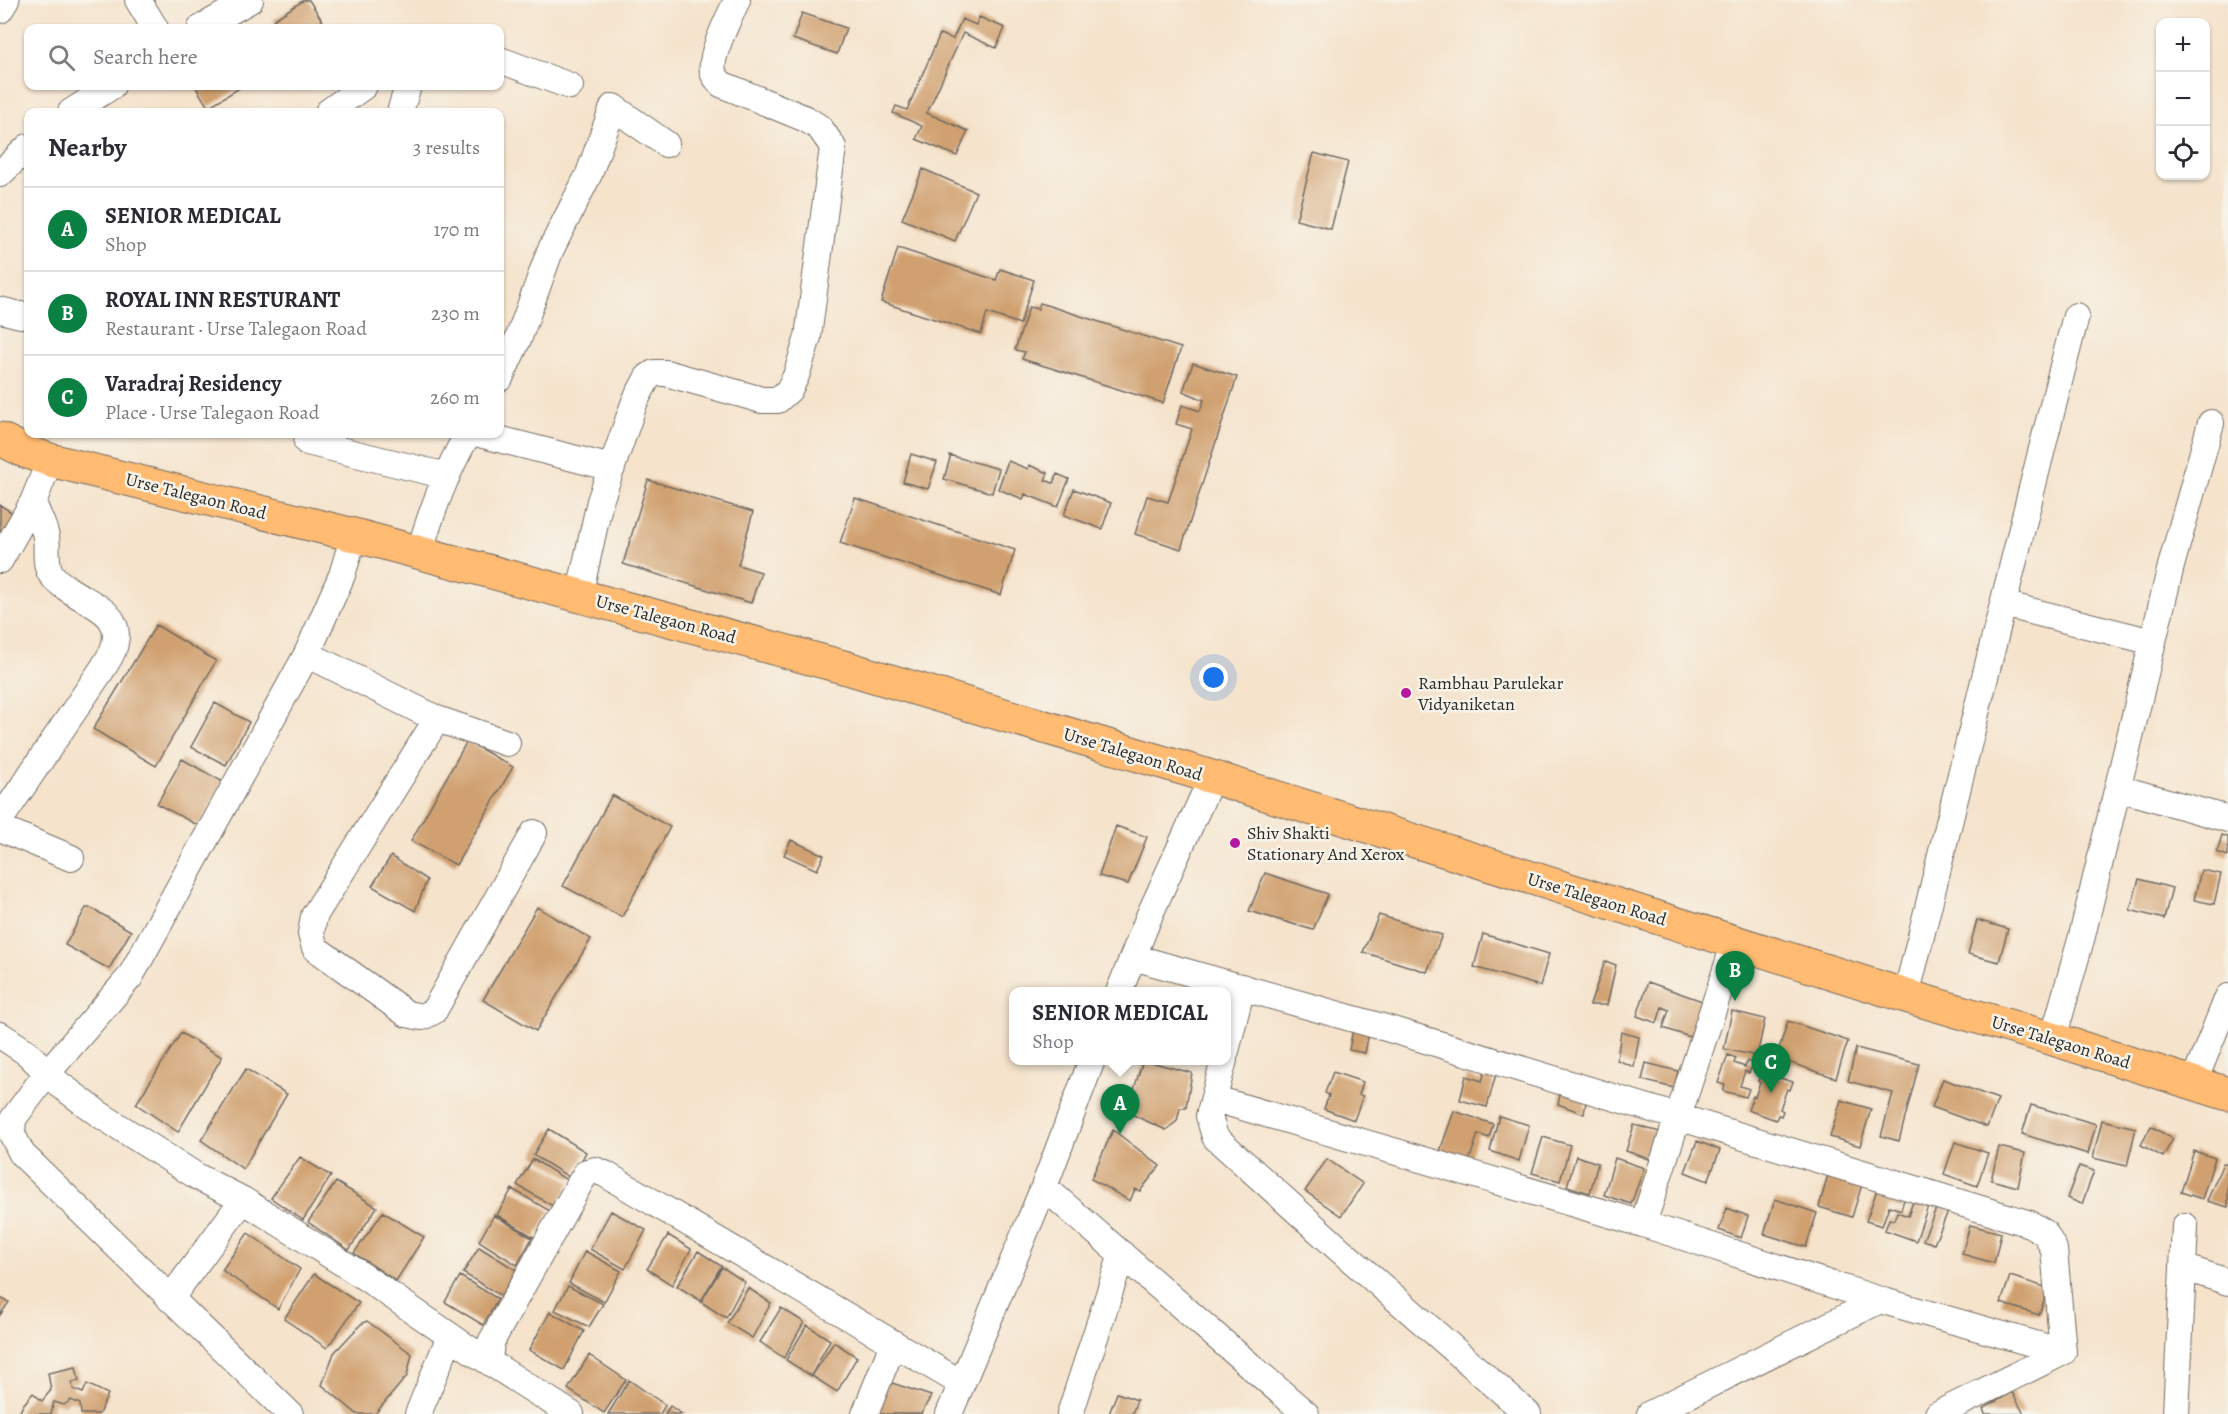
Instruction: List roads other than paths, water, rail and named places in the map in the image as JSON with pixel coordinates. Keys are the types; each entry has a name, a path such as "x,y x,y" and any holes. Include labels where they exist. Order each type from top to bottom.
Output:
{"highway":[{"name":"Urse Talegaon Road","path":"19,451 419,552 847,668 1212,777 1906,996 2228,1094"}],"street":[{"path":"0,10 6,0"},
{"path":"138,0 153,24"},
{"path":"208,24 250,0"},
{"path":"579,596 600,501 635,401 648,377 654,373 666,373 762,399 778,400 789,390 796,376 808,337 834,147 829,138 813,124 721,84 713,73 713,63 718,46 737,0"},
{"path":"504,61 570,86"},
{"path":"77,108 106,90"},
{"path":"334,108 358,90"},
{"path":"401,108 407,90"},
{"path":"504,365 519,337 550,251 589,174 613,107 666,144"},
{"path":"0,174 24,151"},
{"path":"0,310 24,315"},
{"path":"1906,996 2076,316"},
{"path":"2053,1039 2082,936 2171,566 2211,423"},
{"path":"419,552 433,507 466,438"},
{"path":"495,438 612,468"},
{"path":"307,442 447,476"},
{"path":"0,820 103,668 115,645 116,627 111,617 100,608 81,598 50,574 46,537 33,502 19,451"},
{"path":"0,560 33,502"},
{"path":"290,1414 6,1137 13,1119 48,1072 130,977 307,654 342,574 354,535"},
{"path":"2003,604 2153,642"},
{"path":"307,654 437,719 507,743"},
{"path":"437,719 314,916 311,934 315,948 407,1014 422,1017 434,1011 534,833"},
{"path":"1121,987 1212,777"},
{"path":"2118,788 2228,819"},
{"path":"0,828 71,858"},
{"path":"1643,1224 1735,942"},
{"path":"1133,957 1386,1028 2031,1224 2044,1233 2054,1249 2063,1352"},
{"path":"1231,1034 1242,987"},
{"path":"2194,1082 2228,997"},
{"path":"0,1035 26,1052 59,1084 99,1114 198,1177 243,1200 360,1274 489,1362 574,1411"},
{"path":"949,1414 1044,1187 1090,1065"},
{"path":"1223,1065 1209,1116 1215,1137 1528,1414"},
{"path":"1215,1099 1643,1224 1880,1300 2063,1352"},
{"path":"489,1362 491,1342 580,1183 587,1172 595,1170 677,1215 961,1383"},
{"path":"1044,1187 1306,1414"},
{"path":"170,1299 243,1200"},
{"path":"2176,1414 2185,1226"},
{"path":"1070,1414 1122,1254"},
{"path":"2183,1267 2228,1282"},
{"path":"1650,1414 1880,1300"},
{"path":"418,1414 450,1336"},
{"path":"865,1414 893,1344"},
{"path":"1938,1414 2063,1352"}],"place":[{"name":"Rambhau Parulekar Vidyaniketan","path":"1406,693"},
{"name":"Shiv Shakti Stationary And Xerox","path":"1235,843"},
{"name":"ROYAL INN RESTURANT","path":"1735,1001"},
{"name":"Varadraj Residency","path":"1771,1093"},
{"name":"SENIOR MEDICAL","path":"1120,1134"}]}
